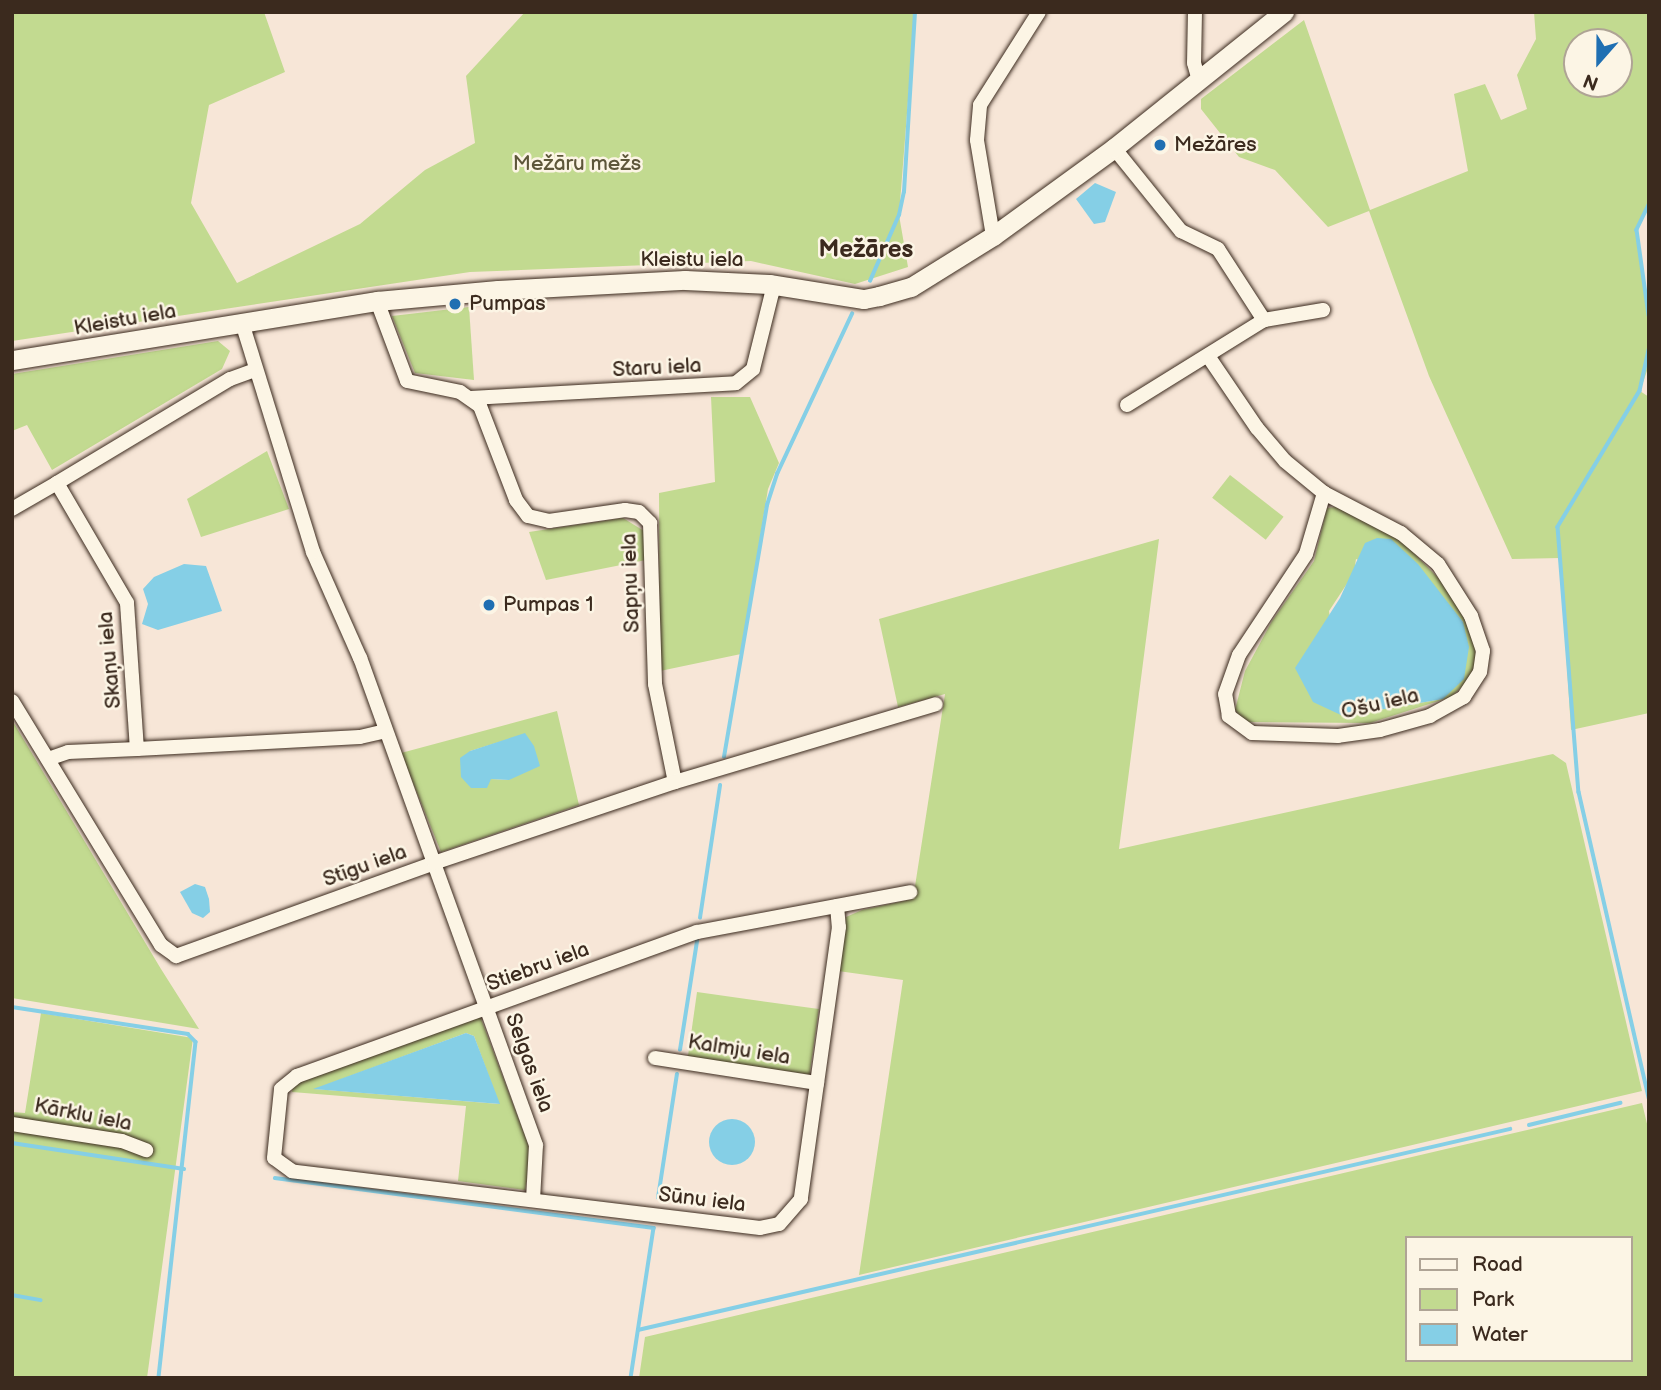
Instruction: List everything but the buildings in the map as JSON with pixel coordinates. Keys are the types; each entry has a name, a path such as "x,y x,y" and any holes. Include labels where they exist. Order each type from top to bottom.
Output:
{"street":[{"path":"993,236 977,140 980,105 1039,12"},
{"path":"1195,12 1194,63 1199,80"},
{"name":"Kleistu iela","path":"12,360 377,301 672,281 769,284 872,298 911,287 993,236 1114,148 1283,12"},
{"path":"1114,148 1181,231 1218,249 1264,320"},
{"name":"Staru iela","path":"471,398 736,383 753,369 772,293 769,284"},
{"path":"377,301 407,381 471,398"},
{"path":"1127,405 1264,320 1323,310"},
{"name":"Stīgu iela","path":"12,701 161,945 176,956 434,863 355,646 316,561 242,323"},
{"name":"Ošu iela","path":"1208,356 1273,450 1324,494 1392,527 1438,564 1479,631 1483,651 1480,672 1464,697 1445,708 1380,730 1338,736 1251,733 1229,716 1225,694 1239,655 1306,554 1324,494"},
{"path":"12,509 230,379 255,370"},
{"name":"Sapņu iela","path":"471,398 484,413 516,499 528,516 549,521 625,510 639,512 650,523 655,684 675,782"},
{"name":"Skaņu iela","path":"57,482 118,580 127,603 137,749"},
{"path":"434,863 675,782 936,704"},
{"path":"48,760 68,752 360,737 385,731"},
{"name":"Selgas iela","path":"434,863 536,1145 533,1200"},
{"name":"Stiebru iela","path":"292,1171 278,1165 272,1154 284,1084 487,1007 697,932 910,892"},
{"name":"Sūnu iela","path":"292,1171 760,1228 779,1224 801,1199 839,927 837,906"},
{"name":"Kalmju iela","path":"655,1058 817,1083"},
{"name":"Kārklu iela","path":"12,1124 121,1141 146,1150"}],"green space":[{"name":"Mežāru mežs","path":"12,12 264,12 285,72 209,105 191,203 237,283 360,224 425,170 475,143 466,76 525,12 915,12 899,215 908,267 855,284 751,261 470,272 12,341"},
{"path":"1534,12 1649,12 1649,205 1637,230 1649,315 1648,368 1640,391 1649,397 1649,713 1571,730 1560,558 1512,559 1429,376 1369,211 1328,227 1275,170 1239,157 1201,109 1201,99 1304,20 1370,210 1468,171 1454,94 1485,84 1501,120 1527,109 1517,75 1536,39"},
{"path":"469,307 474,380 415,373 392,316"},
{"path":"218,341 230,351 222,369 52,470 27,425 12,431 12,374"},
{"path":"711,397 750,397 779,463 768,489 741,654 660,671 659,493 715,482"},
{"path":"267,451 289,509 201,537 187,499"},
{"path":"1230,475 1284,517 1266,540 1212,498"},
{"path":"1343,506 1391,530 1452,592 1475,634 1476,673 1451,697 1370,723 1245,722 1235,710 1245,671 1272,621 1314,561 1327,508","holes":["1356,559 1432,585 1463,622 1443,699 1343,716 1329,611 1354,573"]},
{"path":"623,518 644,531 646,560 546,580 529,532"},
{"path":"1159,539 1119,849 1553,754 1566,763 1642,1091 859,1275 903,980 838,971 846,917 862,910 913,899 945,694 898,707 879,619"},
{"path":"557,711 579,805 441,852 401,753","holes":["525,734 509,780 491,779 470,751"]},
{"path":"12,720 161,969 199,1029 12,998"},
{"path":"697,992 819,1009 810,1074 688,1057"},
{"path":"41,1013 193,1038 147,1378 12,1378 12,1112 25,1113"},
{"path":"480,1016 531,1152 525,1190 458,1181 466,1106 292,1092 293,1085","holes":["466,1033 474,1036 499,1104 315,1089"]},
{"path":"1642,1103 1649,1132 1649,1378 639,1378 645,1337"}],"water":[{"path":"1095,183 1116,192 1105,222 1094,224 1076,199"},
{"path":"1377,538 1391,539 1418,564 1463,622 1469,647 1464,679 1443,699 1343,716 1313,702 1295,668 1340,598 1365,543"},
{"path":"184,564 206,566 222,611 158,630 142,624 148,604 143,589 154,577"},
{"path":"525,733 534,746 540,766 509,780 491,779 487,788 471,788 461,777 460,758 470,751"},
{"path":"195,884 205,887 209,899 210,912 203,918 192,913 180,892"},
{"path":"466,1033 474,1036 500,1104 313,1089"},
{"path":"732,1119 748,1126 755,1142 748,1158 732,1165 716,1158 709,1142 716,1126"}],"waterway":[{"path":"870,281 899,215 904,192 915,12"},
{"path":"1649,205 1637,230 1649,315"},
{"path":"724,757 767,505 777,474 852,314"},
{"path":"1649,350 1640,391 1558,527 1579,792 1649,1098"},
{"path":"700,918 720,785"},
{"path":"680,1050 697,941"},
{"path":"12,1007 188,1034 196,1042 159,1378"},
{"path":"658,1198 677,1074"},
{"path":"1529,1125 1620,1103"},
{"path":"638,1330 1510,1129"},
{"path":"12,1143 184,1169"},
{"path":"275,1178 654,1228 631,1378"},
{"path":"12,1295 41,1300"}],"place":[{"name":"Mežāres","path":"1160,145"},
{"name":"Pumpas","path":"455,304"},
{"name":"Pumpas 1","path":"489,605"}],"district":[{"name":"Mežāres","path":"866,250"}]}
